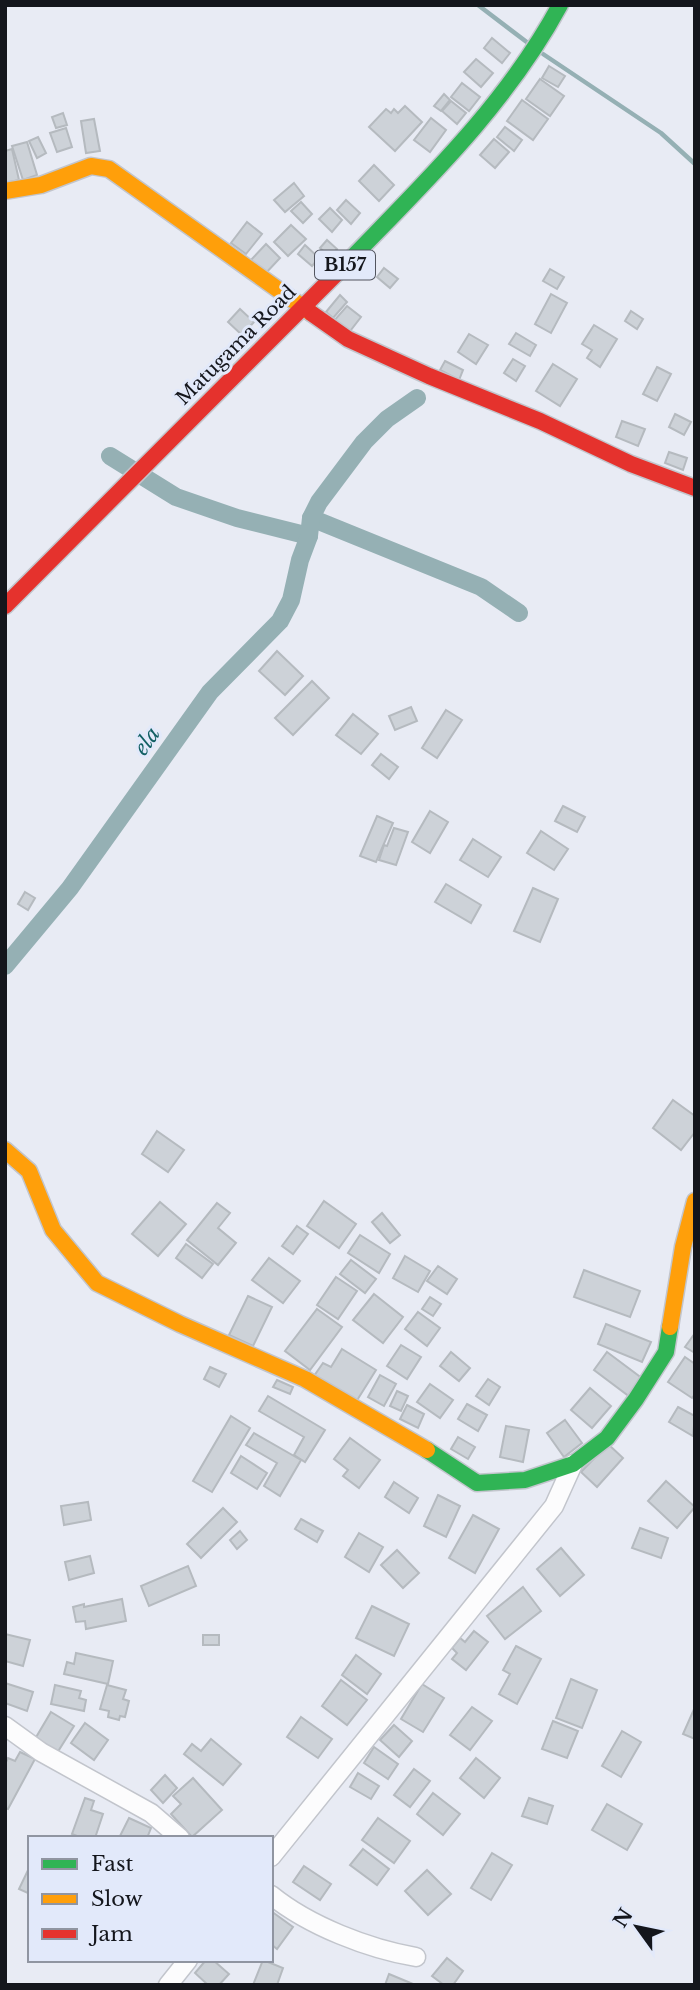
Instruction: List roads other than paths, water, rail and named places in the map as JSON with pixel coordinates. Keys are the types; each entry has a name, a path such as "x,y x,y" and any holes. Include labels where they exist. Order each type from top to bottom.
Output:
{"street":[{"name":"Matugama Road","path":"5,606 305,306 482,122 531,58 560,5"},
{"path":"5,191 41,185 91,166 109,169 348,339 386,358 492,400 612,456 695,488"},
{"path":"5,1150 29,1171 53,1230 97,1283 180,1325 305,1379 477,1482 525,1480 573,1464 607,1438 666,1352 682,1247 695,1201"},
{"path":"273,1855 554,1506 573,1464"},
{"path":"5,1726 41,1752 151,1814 178,1836"},
{"path":"273,1896 336,1933 385,1952 416,1957"},
{"path":"168,1985 186,1962"}],"waterway":[{"path":"478,5 528,43"},
{"path":"543,54 661,133 695,164"},
{"name":"ela","path":"5,966 70,888 210,692 280,621 291,600 300,560 309,536 311,518 319,502 364,442 387,419 417,398"},
{"name":"ela","path":"110,456 176,497 237,518 309,536"},
{"name":"ela","path":"311,518 481,587 519,613"}]}
